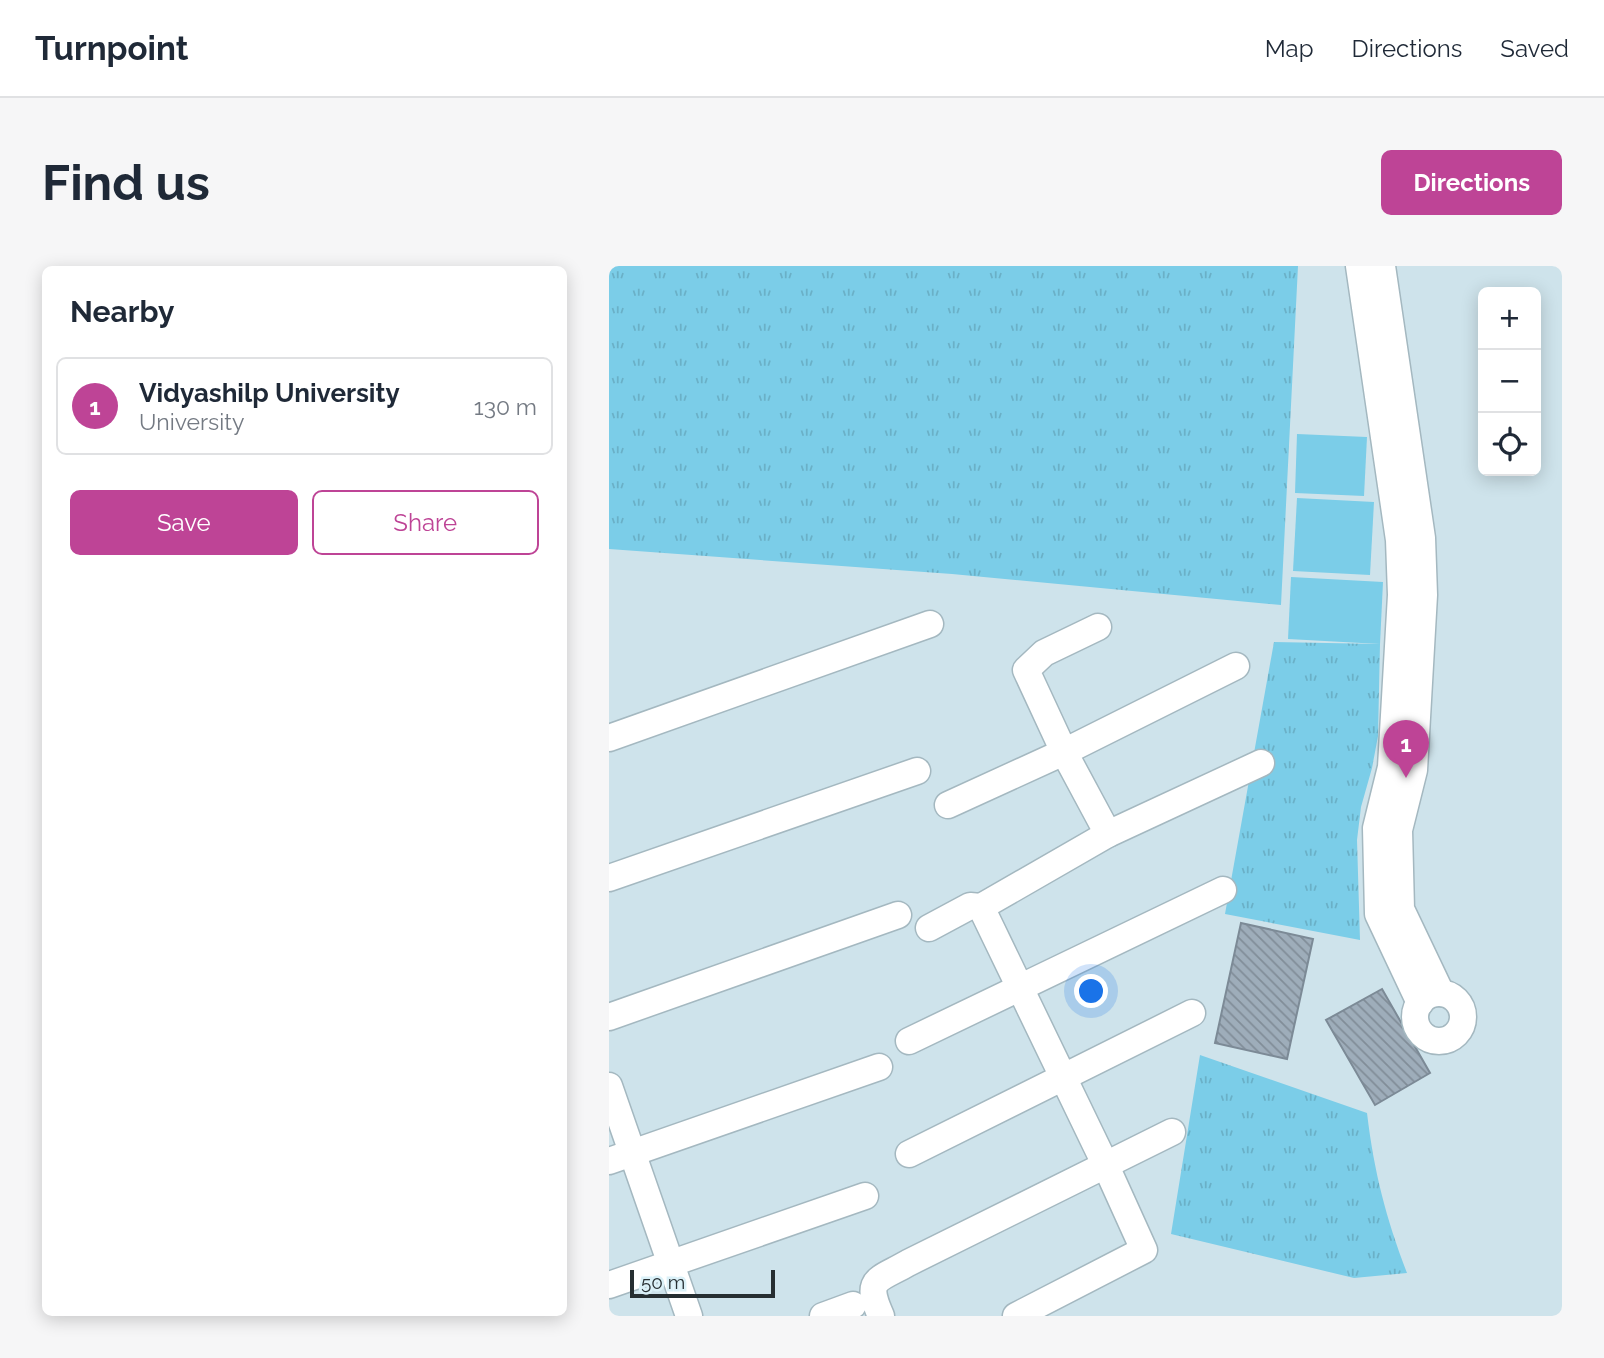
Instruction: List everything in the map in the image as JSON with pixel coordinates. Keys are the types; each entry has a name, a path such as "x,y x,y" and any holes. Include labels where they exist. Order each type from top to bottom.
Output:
{"street":[{"path":"1359,266 1399,540 1401,595 1391,767 1376,828 1378,914 1430,998 1401,909 1399,830 1414,770 1425,595 1422,538 1382,266"},
{"path":"609,738 930,624"},
{"path":"1098,627 1044,653 1026,670 1064,752 1108,834"},
{"path":"949,805 1064,752 1236,666"},
{"path":"929,928 970,906 981,907 1108,834 1261,763"},
{"path":"609,878 917,771"},
{"path":"909,1041 1223,890"},
{"path":"981,907 1144,1250 1016,1316"},
{"path":"609,1017 898,915"},
{"path":"908,1154 1192,1013"},
{"path":"621,1157 879,1067"},
{"path":"609,1086 621,1157 671,1263 689,1316"},
{"path":"881,1316 872,1289 874,1283 908,1263 1172,1132"},
{"path":"609,1285 865,1196"},
{"path":"823,1316 853,1306"}],"green space":[{"path":"1298,266 1281,605 952,574 609,549 609,268"},
{"path":"1297,434 1367,437 1364,496 1295,493"},
{"path":"1297,498 1374,502 1370,575 1293,571"},
{"path":"1291,577 1383,582 1380,644 1288,639"},
{"path":"1274,642 1380,644 1378,736 1361,807 1357,840 1360,940 1225,914"},
{"path":"1200,1055 1367,1113 1382,1194 1407,1273 1354,1278 1171,1234"}],"building":[{"path":"1241,923 1313,939 1287,1059 1215,1043"},
{"path":"1382,989 1430,1073 1375,1105 1326,1020"}],"place":[{"name":"Vidyashilp University","path":"1406,778"}]}
